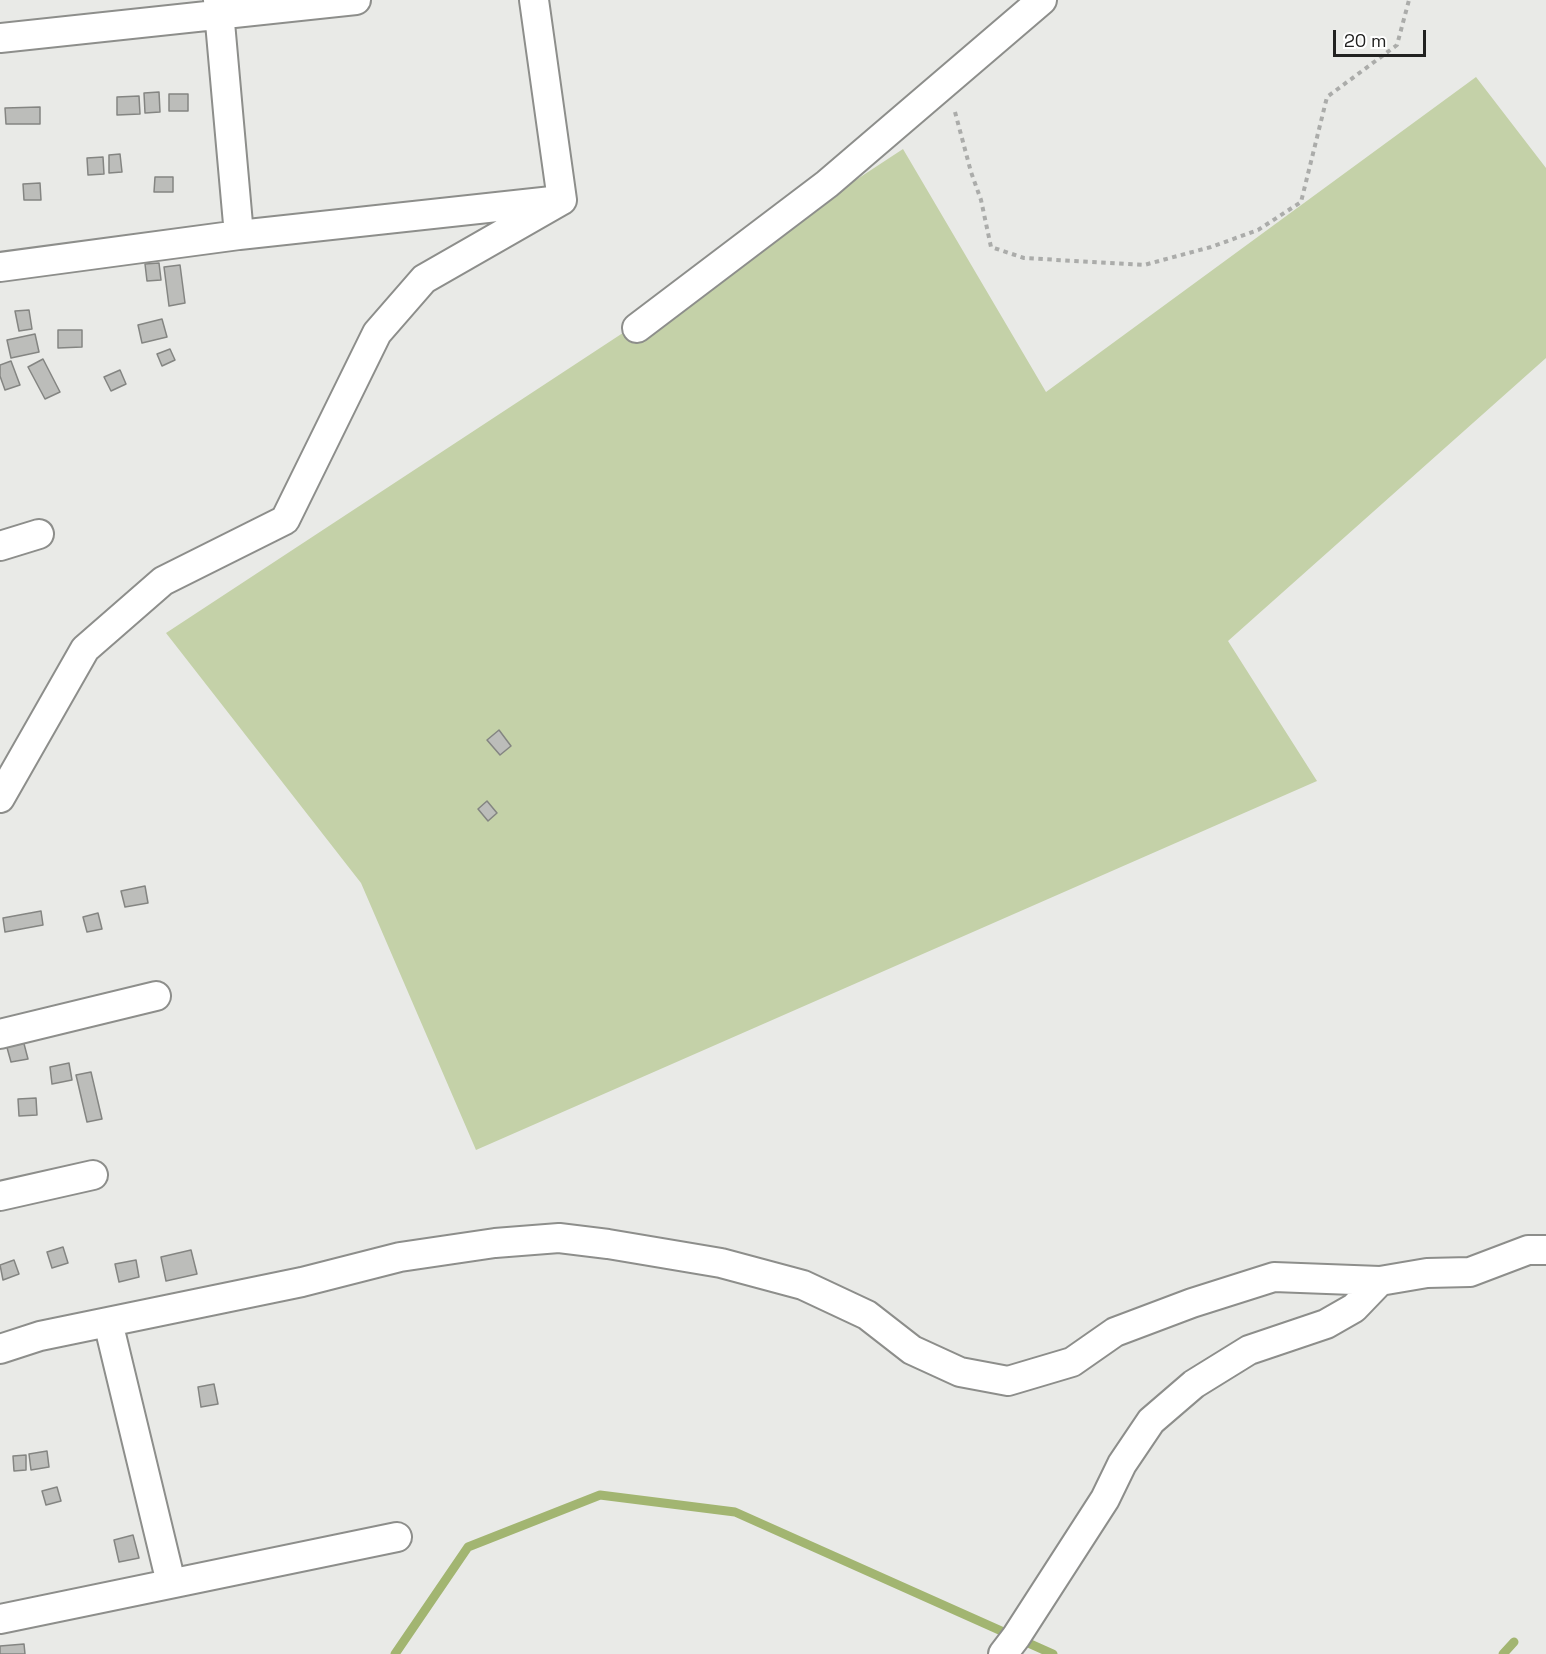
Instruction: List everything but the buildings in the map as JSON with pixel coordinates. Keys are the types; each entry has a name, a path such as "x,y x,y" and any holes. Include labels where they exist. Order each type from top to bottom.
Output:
{"street":[{"path":"0,38 218,7 356,0"},
{"path":"534,0 562,200"},
{"path":"637,328 827,184 1042,0"},
{"path":"218,7 239,235"},
{"path":"0,267 239,235 562,200"},
{"path":"0,798 85,649 163,581 285,520 377,333 424,279 562,200"},
{"path":"0,546 39,534"},
{"path":"0,1034 156,996"},
{"path":"0,1196 93,1175"},
{"path":"0,1349 40,1335 302,1282 400,1257 495,1243 559,1238 721,1263 803,1285 867,1315 912,1350 960,1372 1008,1381 1072,1362 1115,1332 1192,1303 1274,1277 1380,1281 1427,1273 1470,1272 1528,1250 1546,1250"},
{"path":"1009,1646 1105,1499 1122,1464 1151,1421 1194,1384 1249,1350 1326,1324 1354,1308 1380,1281"},
{"path":"108,1322 171,1584"},
{"path":"0,1618 397,1537"}],"path":[{"path":"950,78 957,126 981,200 991,247 1024,258 1144,265 1211,247 1258,230 1301,202 1327,98 1397,45 1409,0"}],"green space":[{"path":"1476,77 1546,168 1546,358 1228,641 1317,781 476,1150 361,883 166,633 903,149 1046,392"}],"waterway":[{"path":"395,1654 468,1547 600,1495 735,1512 1053,1654"},
{"path":"1503,1654 1514,1642"}]}
